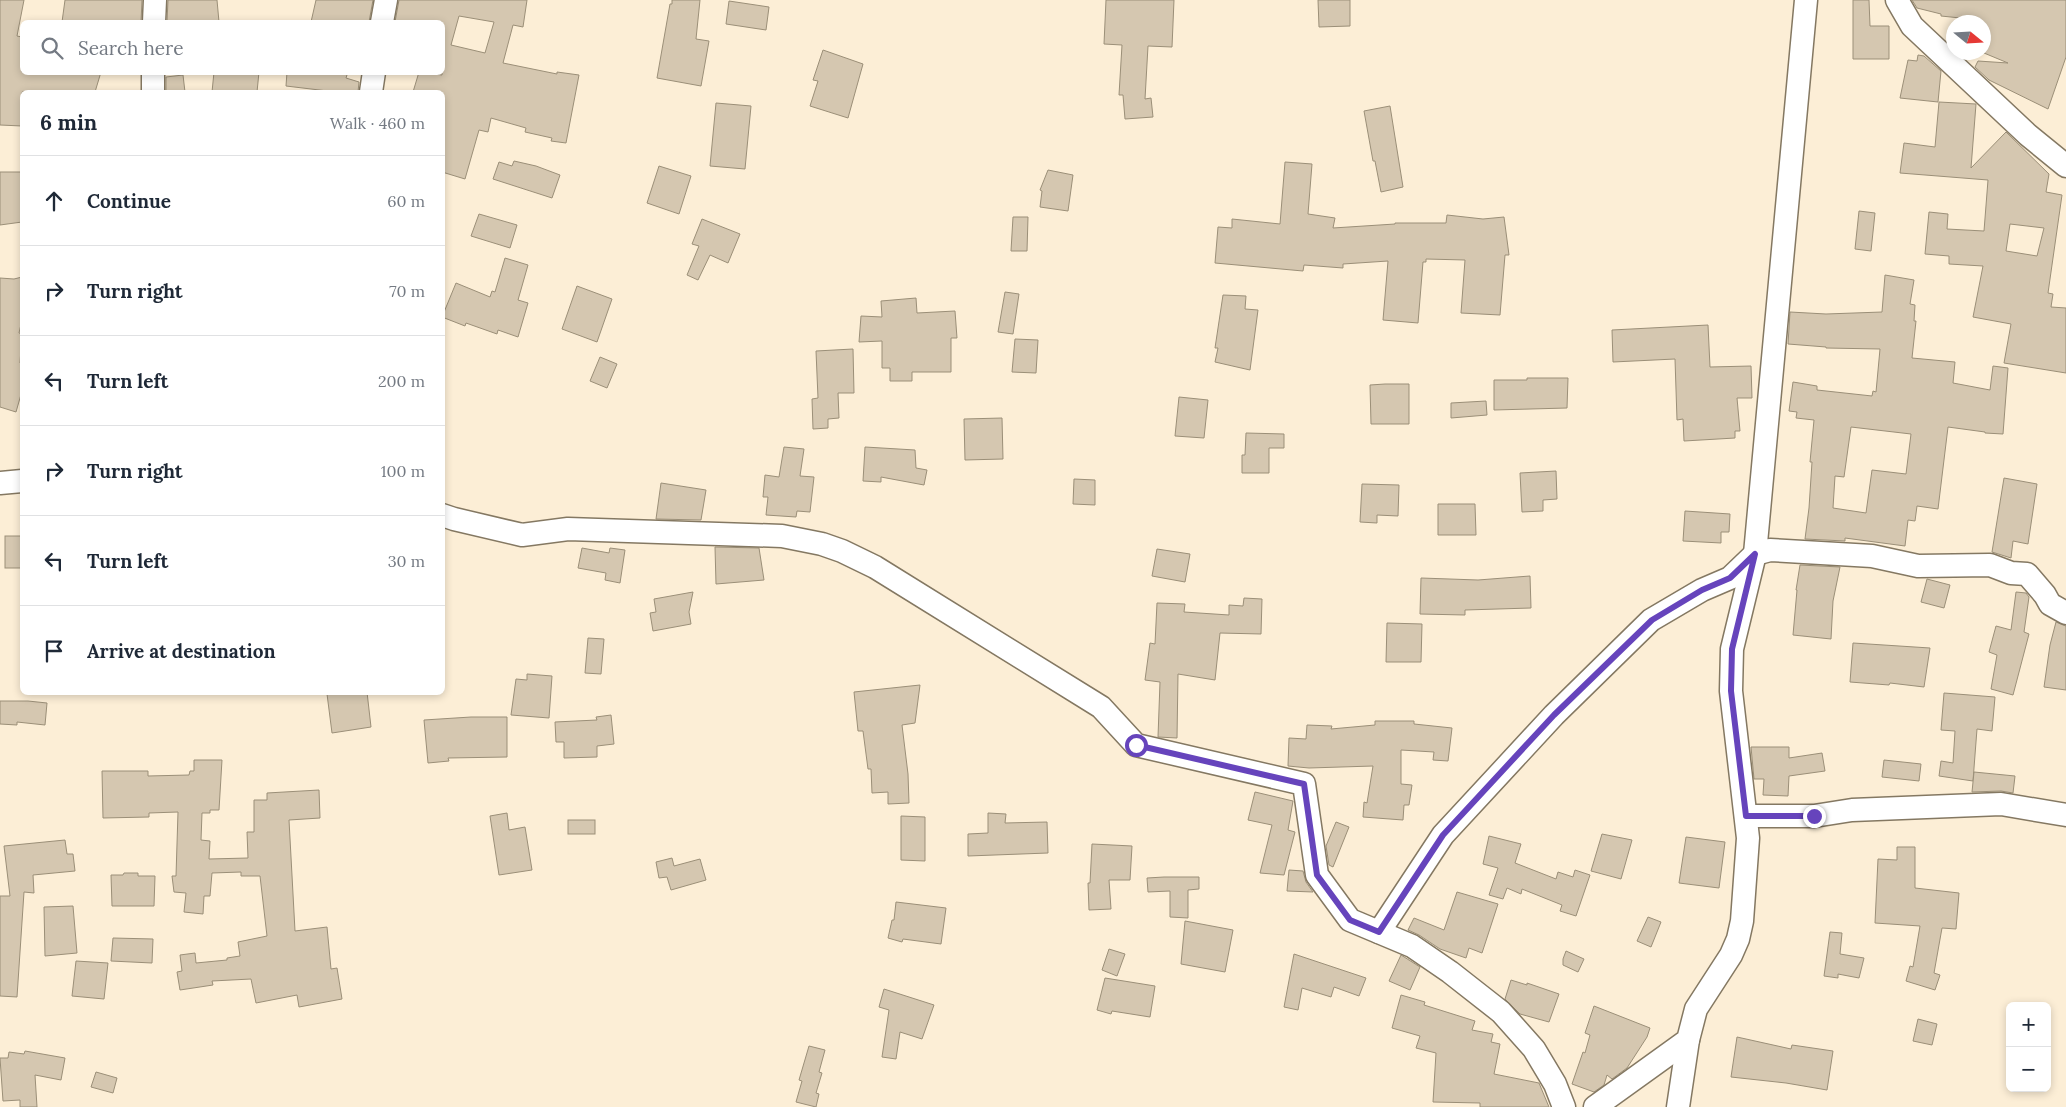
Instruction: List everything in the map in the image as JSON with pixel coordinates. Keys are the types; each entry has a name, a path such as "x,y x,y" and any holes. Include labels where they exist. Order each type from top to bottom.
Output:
{"street":[{"path":"154,20 155,0"},
{"path":"382,20 386,0"},
{"path":"1678,1107 1688,1040 1696,1009 1731,955 1738,939 1742,921 1747,847 1746,816 1731,691 1732,649 1755,554 1806,0"},
{"path":"1897,0 1912,26 2028,135 2066,166"},
{"path":"153,75 153,90"},
{"path":"371,90 374,75"},
{"path":"0,483 20,481"},
{"path":"445,516 454,520 522,535 568,529 782,536 822,544 842,551 875,567 1101,707 1136,745 1304,784 1317,875 1350,920 1412,946 1450,972 1501,1012 1534,1049 1555,1084 1564,1107"},
{"path":"1379,932 1443,835 1554,715 1652,620 1702,590 1730,578 1755,554 1770,550 1872,556 1918,566 1990,565 2011,573 2027,574 2045,594 2050,604 2066,613"},
{"path":"1746,816 1814,816 1852,810 2001,804 2066,815"},
{"path":"1596,1107 1688,1040"}],"building":[{"path":"0,0 24,0 17,36 20,37 20,75 100,75 96,90 20,90 20,126 0,125"},
{"path":"65,0 142,0 141,20 62,20"},
{"path":"168,0 217,0 219,20 167,20"},
{"path":"316,0 373,0 369,20 311,20"},
{"path":"399,0 527,0 523,27 513,25 503,63 557,74 557,72 579,75 566,143 551,141 552,138 525,132 526,128 491,118 488,132 479,130 465,179 445,173 445,90 414,90 418,75 445,75 445,20 395,20","holes":["459,16 494,22 485,53 451,45"]},
{"path":"672,0 700,0 696,39 709,41 701,86 657,78"},
{"path":"1106,0 1174,0 1172,47 1148,46 1145,99 1151,98 1153,117 1125,119 1123,95 1119,95 1122,45 1104,44"},
{"path":"1318,0 1350,0 1350,26 1319,27"},
{"path":"1853,0 1869,0 1870,26 1889,26 1889,59 1853,59"},
{"path":"1912,0 2066,0 2066,57 2048,109 1989,80 1975,67 1978,61 2008,63 1991,56 1991,15 1946,15 1946,17 1917,8"},
{"path":"729,1 769,7 766,30 726,24"},
{"path":"823,50 863,64 848,118 810,106 818,81 813,80"},
{"path":"1918,55 1924,56 1941,71 1938,102 1900,98 1908,60 1917,61"},
{"path":"183,75 185,90 166,90 166,77"},
{"path":"214,75 259,75 257,90 212,90"},
{"path":"287,75 347,75 346,78 359,82 358,90 319,90 286,86"},
{"path":"1939,102 1976,104 1971,168 2006,132 2049,174 2046,192 2062,195 2048,293 2053,294 2051,307 2066,308 2066,373 2004,363 2011,324 1973,317 1983,266 1949,264 1949,256 1925,254 1929,212 1948,214 1947,229 1984,231 1988,180 1900,173 1904,143 1935,147","holes":["2010,224 2044,228 2037,256 2006,251"]},
{"path":"716,103 751,106 745,169 710,166"},
{"path":"1390,106 1403,187 1381,192 1364,111"},
{"path":"514,161 536,166 560,175 552,198 493,179 499,162 512,166"},
{"path":"1285,162 1312,164 1308,214 1335,218 1333,228 1395,223 1446,223 1447,215 1483,219 1504,217 1509,255 1505,255 1500,315 1461,313 1465,260 1426,259 1426,262 1423,262 1418,323 1383,320 1388,261 1343,264 1343,268 1304,265 1303,271 1215,263 1218,227 1232,228 1232,219 1280,224"},
{"path":"659,166 691,176 679,214 647,203"},
{"path":"1048,170 1073,175 1068,211 1040,207 1042,191 1040,190"},
{"path":"0,172 20,172 20,222 0,225"},
{"path":"1859,211 1875,213 1871,251 1855,249"},
{"path":"479,214 517,225 510,248 471,236"},
{"path":"1013,217 1028,217 1027,251 1011,251"},
{"path":"702,219 740,234 728,263 710,255 698,280 687,275 699,246 692,244"},
{"path":"505,258 528,265 518,300 528,303 518,337 498,330 497,334 466,323 465,326 445,318 445,310 456,283 490,297 492,291 495,292"},
{"path":"1885,275 1914,280 1910,304 1915,305 1914,321 1916,321 1912,358 1955,362 1953,383 1990,390 1993,366 2008,368 2003,434 1948,427 1938,509 1917,506 1915,521 1908,520 1905,546 1845,538 1845,541 1805,539 1809,508 1812,462 1810,462 1814,420 1796,418 1797,412 1789,411 1793,382 1817,386 1817,390 1872,396 1873,391 1876,392 1880,349 1826,348 1788,344 1790,312 1826,314 1882,312","holes":["1851,427 1911,434 1906,474 1872,470 1866,513 1833,508 1835,476 1844,477"]},
{"path":"0,278 20,278 20,398 16,412 0,407"},
{"path":"577,286 612,299 597,342 562,329"},
{"path":"1005,292 1019,294 1013,334 998,332"},
{"path":"1223,295 1246,296 1245,309 1258,310 1250,370 1215,362 1218,348 1215,348"},
{"path":"916,298 917,313 955,311 957,338 951,338 951,372 912,372 912,381 890,381 890,368 882,368 882,341 859,342 861,316 882,317 881,301"},
{"path":"1708,325 1710,367 1751,366 1752,398 1737,398 1740,431 1735,431 1735,438 1684,441 1683,419 1677,420 1675,359 1613,362 1612,330"},
{"path":"1015,339 1038,340 1036,373 1012,372"},
{"path":"853,349 854,393 838,393 839,418 828,419 828,428 813,429 812,399 818,398 816,351"},
{"path":"600,357 617,364 607,388 590,381"},
{"path":"1527,378 1568,378 1567,408 1494,410 1494,380 1527,380"},
{"path":"1409,384 1409,424 1371,424 1370,385"},
{"path":"1179,397 1208,400 1204,438 1175,436"},
{"path":"1486,401 1487,415 1451,418 1451,403"},
{"path":"1002,418 1003,459 965,460 964,419"},
{"path":"1246,433 1284,434 1284,448 1269,448 1269,473 1242,473 1242,455 1245,455"},
{"path":"784,447 804,449 800,476 814,477 810,512 797,511 796,517 766,515 768,497 763,497 765,475 779,477"},
{"path":"865,447 915,450 916,468 927,470 924,485 881,477 881,482 863,481"},
{"path":"1556,471 1557,499 1543,500 1543,511 1522,512 1520,473"},
{"path":"2004,478 2037,484 2028,544 2013,541 2011,558 1992,552"},
{"path":"1074,479 1095,480 1095,505 1073,504"},
{"path":"661,483 706,490 701,520 656,519"},
{"path":"1362,484 1399,485 1398,516 1377,515 1377,523 1360,522"},
{"path":"1438,504 1475,504 1476,535 1438,535"},
{"path":"1685,511 1730,514 1729,532 1721,532 1721,543 1683,541"},
{"path":"5,536 20,536 20,568 5,568"},
{"path":"715,547 759,548 764,580 716,584"},
{"path":"582,548 609,553 610,548 625,550 620,583 605,580 606,573 578,568"},
{"path":"1157,549 1190,554 1185,582 1152,576"},
{"path":"1800,565 1840,567 1833,601 1831,639 1793,635"},
{"path":"1530,576 1531,608 1465,610 1465,615 1420,614 1421,578 1478,580"},
{"path":"1927,579 1950,585 1944,608 1921,602"},
{"path":"693,592 689,612 691,624 653,631 650,613 656,612 654,599"},
{"path":"2016,592 2026,593 2029,597 2024,632 2029,634 2013,695 1991,689 1997,655 1989,652 1996,626 2011,630"},
{"path":"1244,598 1262,599 1261,634 1220,633 1215,680 1178,674 1177,738 1158,737 1160,682 1145,680 1150,643 1155,644 1157,603 1185,604 1184,612 1229,615 1229,605 1243,606"},
{"path":"2056,622 2066,626 2066,690 2044,687 2050,645"},
{"path":"1387,623 1422,624 1421,662 1386,662"},
{"path":"588,638 604,639 601,674 585,673"},
{"path":"1853,643 1930,648 1924,687 1890,683 1889,685 1850,682"},
{"path":"527,674 552,676 549,718 511,715 516,679 527,680"},
{"path":"920,685 915,723 902,725 908,774 909,803 888,804 888,792 872,793 871,769 868,769 863,731 858,731 854,692"},
{"path":"1944,693 1995,697 1992,731 1977,729 1973,781 1939,776 1941,761 1953,763 1955,731 1941,730"},
{"path":"327,695 367,695 371,727 332,733"},
{"path":"0,701 47,703 45,725 17,722 17,725 0,724"},
{"path":"611,715 614,744 597,746 597,757 564,758 564,742 556,742 555,722 597,720 596,717"},
{"path":"507,717 507,757 448,758 449,761 428,763 424,720"},
{"path":"1375,721 1414,721 1414,724 1452,728 1448,761 1433,760 1434,752 1401,750 1401,784 1412,785 1409,805 1404,805 1403,820 1363,817 1364,802 1367,803 1373,766 1309,768 1288,766 1289,738 1306,739 1307,725 1332,726 1331,729 1375,725"},
{"path":"1751,747 1789,747 1789,758 1822,753 1825,771 1789,776 1788,796 1763,795 1764,779 1754,779"},
{"path":"194,760 222,760 219,810 210,810 210,813 202,813 201,840 210,841 209,859 248,858 247,832 254,832 254,800 267,800 267,793 319,790 320,818 289,820 295,931 327,927 331,969 337,968 342,999 299,1007 297,995 256,1003 251,979 212,981 213,985 180,990 177,972 182,971 180,955 195,953 196,963 227,960 227,958 240,956 238,942 267,936 260,876 241,876 241,872 212,873 210,896 204,896 203,914 184,912 186,893 174,892 172,876 176,876 178,812 149,813 149,817 103,818 102,771 148,771 148,776 189,775 190,771 194,771"},
{"path":"1884,760 1921,764 1919,781 1882,777"},
{"path":"1974,772 2015,776 2013,793 2001,791 1972,792"},
{"path":"1255,792 1293,801 1288,830 1295,832 1284,875 1260,873 1272,825 1248,820"},
{"path":"507,813 509,830 525,827 532,870 499,875 490,816"},
{"path":"988,813 1006,814 1005,823 1047,822 1048,853 968,856 968,834 988,833"},
{"path":"901,816 925,817 925,861 901,860"},
{"path":"568,820 595,820 595,834 568,834"},
{"path":"1336,822 1349,827 1333,867 1329,865 1326,846"},
{"path":"1602,834 1632,840 1621,879 1591,871"},
{"path":"1489,836 1521,844 1515,863 1556,879 1558,872 1573,877 1575,870 1590,875 1576,916 1560,911 1562,905 1522,889 1521,894 1507,888 1503,899 1489,895 1498,868 1483,864"},
{"path":"1686,837 1725,842 1719,888 1679,883"},
{"path":"65,840 67,854 73,854 75,871 33,875 34,893 24,892 17,997 0,996 0,896 10,896 4,846"},
{"path":"1092,844 1132,846 1130,880 1109,880 1111,909 1089,910 1088,883 1090,883"},
{"path":"1897,847 1915,847 1915,888 1959,893 1956,929 1942,928 1934,973 1940,975 1935,990 1906,981 1910,966 1913,967 1920,926 1875,923 1878,859 1897,860"},
{"path":"672,858 674,866 700,859 706,880 671,890 667,877 659,878 656,862"},
{"path":"1289,870 1303,871 1306,882 1313,892 1287,891"},
{"path":"124,873 138,873 138,876 155,876 154,906 112,906 111,875 123,875"},
{"path":"1199,877 1199,889 1188,890 1188,918 1170,917 1170,891 1148,892 1147,878"},
{"path":"1457,892 1498,904 1482,953 1469,948 1466,958 1440,949 1408,930 1414,918 1444,930"},
{"path":"896,902 946,908 941,944 903,939 902,942 888,938 892,920 894,920"},
{"path":"73,906 77,953 45,956 44,907"},
{"path":"1648,917 1661,922 1651,947 1637,941"},
{"path":"1185,921 1233,930 1225,972 1181,964"},
{"path":"1830,932 1842,933 1840,954 1864,958 1859,978 1838,974 1838,978 1824,976"},
{"path":"113,938 153,939 152,963 111,961"},
{"path":"1109,949 1125,954 1117,976 1102,970"},
{"path":"1566,951 1584,959 1578,972 1563,965"},
{"path":"1294,954 1366,978 1359,996 1334,987 1331,997 1302,988 1298,1010 1284,1007"},
{"path":"1401,955 1420,967 1410,990 1389,981"},
{"path":"76,961 108,963 104,999 72,996"},
{"path":"1105,978 1155,986 1150,1017 1112,1011 1111,1014 1097,1010"},
{"path":"1511,980 1527,985 1527,983 1559,994 1549,1022 1520,1014 1505,999"},
{"path":"884,989 934,1005 922,1039 900,1032 896,1059 882,1057 889,1010 879,1007"},
{"path":"1401,995 1425,1002 1424,1005 1475,1021 1472,1030 1493,1034 1491,1042 1500,1044 1494,1074 1539,1083 1549,1107 1480,1107 1480,1103 1433,1102 1436,1053 1416,1048 1420,1036 1392,1028"},
{"path":"1594,1006 1650,1028 1647,1037 1627,1068 1612,1079 1607,1075 1604,1085 1594,1092 1572,1084 1583,1052 1585,1053 1590,1035 1585,1033"},
{"path":"1918,1019 1937,1024 1932,1045 1913,1041"},
{"path":"1737,1037 1791,1049 1792,1045 1833,1051 1827,1090 1731,1077"},
{"path":"809,1046 825,1050 819,1072 822,1073 816,1093 819,1094 816,1107 796,1102 802,1081 799,1080"},
{"path":"25,1051 65,1058 61,1080 35,1075 37,1107 20,1107 20,1100 3,1101 0,1058 8,1058 9,1052 24,1054"},
{"path":"96,1072 117,1078 113,1093 91,1087"}],"route":[{"path":"1136,745 1304,784 1317,875 1350,920 1379,932 1443,835 1554,715 1652,620 1702,590 1730,578 1755,554 1732,649 1731,691 1746,816 1814,816"}]}
